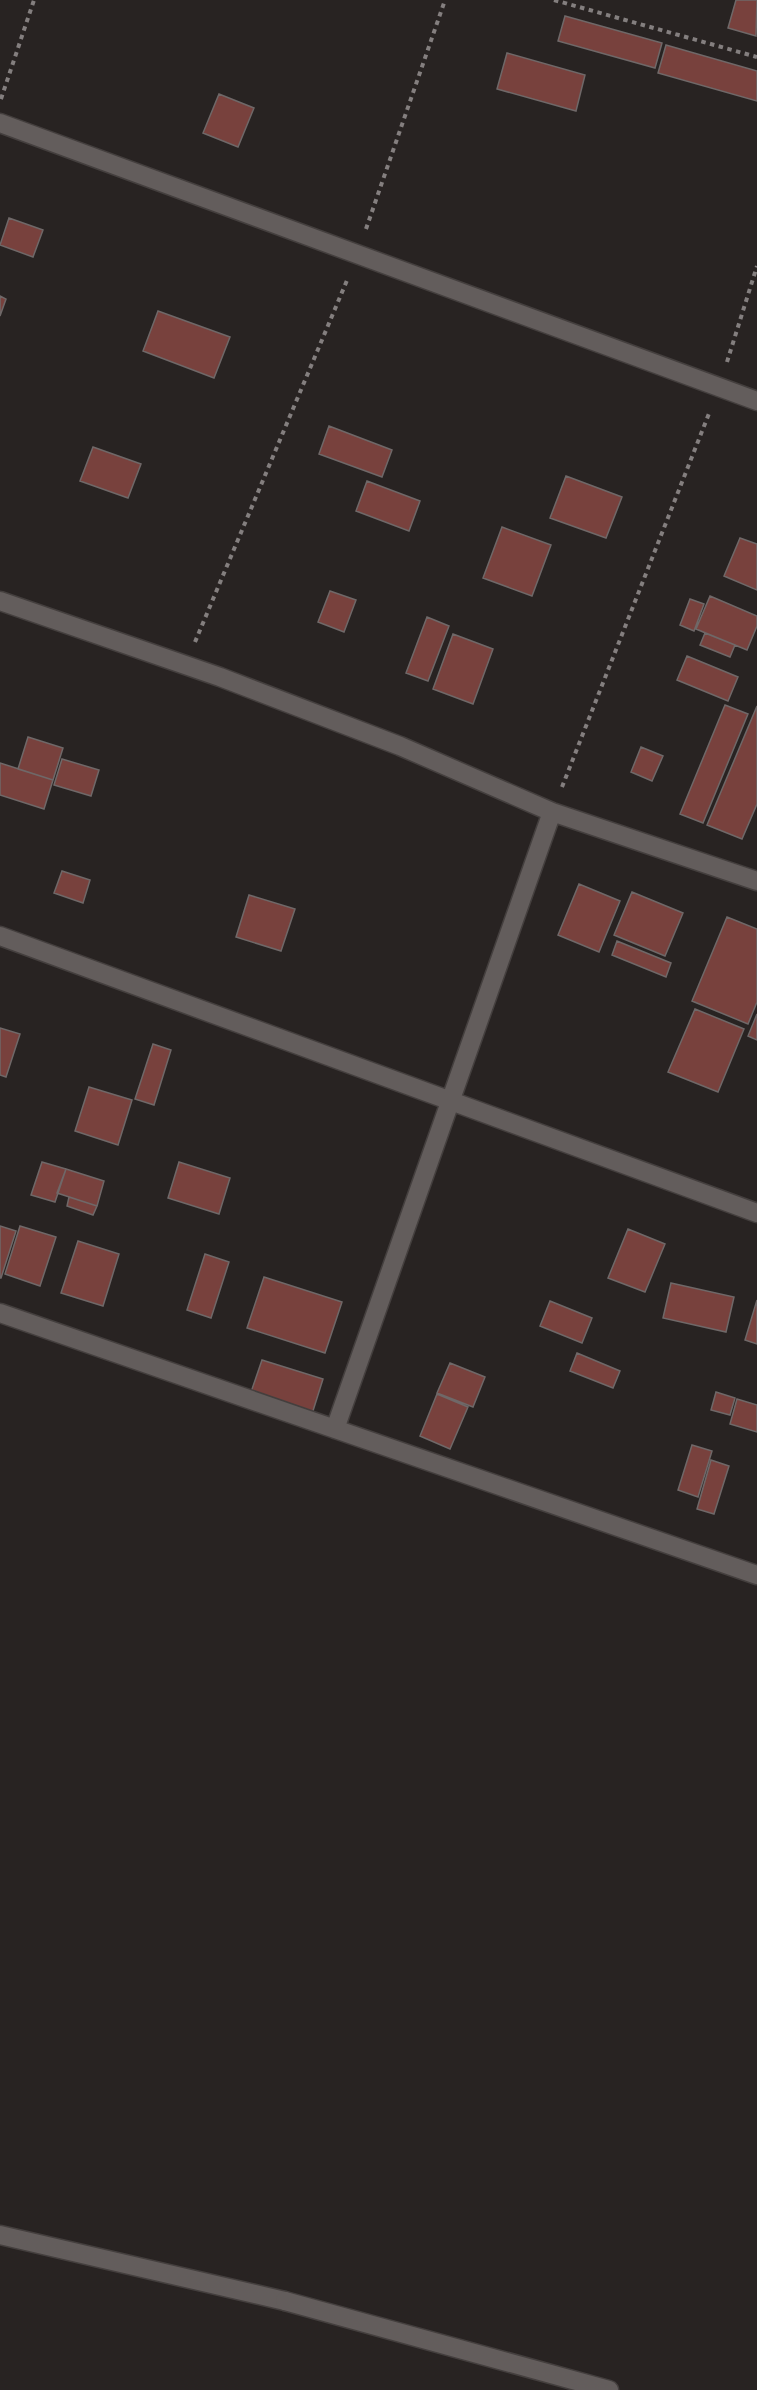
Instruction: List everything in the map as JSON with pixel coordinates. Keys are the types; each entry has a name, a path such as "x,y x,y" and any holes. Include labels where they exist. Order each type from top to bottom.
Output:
{"street":[{"path":"0,123 757,400"},
{"path":"0,601 186,665 400,746 552,812 757,881"},
{"path":"335,1429 552,812"},
{"path":"0,936 757,1213"},
{"path":"0,1313 757,1575"},
{"path":"0,2235 285,2301 609,2390"}],"path":[{"path":"0,101 34,0"},
{"path":"186,665 358,254 445,0"},
{"path":"554,0 757,57"},
{"path":"552,812 719,387 757,266"}],"building":[{"path":"736,0 757,0 756,36 728,28"},
{"path":"565,16 662,43 655,68 558,41"},
{"path":"666,45 757,71 757,101 658,73"},
{"path":"507,53 585,75 576,111 497,89"},
{"path":"219,94 254,108 238,147 203,133"},
{"path":"9,218 43,230 33,257 0,245"},
{"path":"0,296 6,299 0,316"},
{"path":"158,311 230,337 214,378 143,351"},
{"path":"329,426 392,450 382,477 319,454"},
{"path":"93,447 141,464 128,498 80,481"},
{"path":"566,476 622,497 606,538 550,518"},
{"path":"367,481 420,501 409,531 356,511"},
{"path":"502,527 551,545 532,596 483,578"},
{"path":"740,538 757,544 757,590 724,576"},
{"path":"330,591 356,600 344,632 318,622"},
{"path":"710,596 757,616 757,626 747,650 696,629"},
{"path":"690,599 704,604 694,631 680,625"},
{"path":"427,617 449,626 428,681 406,673"},
{"path":"705,633 735,645 730,657 700,645"},
{"path":"453,634 493,649 473,704 433,689"},
{"path":"687,656 738,677 728,701 677,680"},
{"path":"725,705 748,714 703,823 680,814"},
{"path":"757,706 757,804 742,839 707,825"},
{"path":"28,737 63,748 53,780 18,769"},
{"path":"641,747 663,756 652,781 631,772"},
{"path":"62,759 99,770 91,796 54,785"},
{"path":"0,763 53,780 44,809 0,795"},
{"path":"62,871 90,880 83,903 54,893"},
{"path":"579,884 620,901 599,952 558,935"},
{"path":"632,892 683,913 665,956 614,935"},
{"path":"249,895 295,909 281,951 236,937"},
{"path":"727,917 757,929 757,1002 748,1024 692,1001"},
{"path":"617,941 671,963 666,977 612,955"},
{"path":"695,1009 744,1029 718,1092 668,1072"},
{"path":"757,1014 757,1040 748,1036"},
{"path":"0,1028 20,1034 6,1077 0,1075"},
{"path":"153,1044 171,1050 154,1105 135,1099"},
{"path":"89,1087 132,1100 118,1145 75,1131"},
{"path":"42,1162 66,1169 55,1202 31,1195"},
{"path":"179,1162 230,1178 219,1214 168,1198"},
{"path":"66,1169 104,1181 97,1206 57,1193"},
{"path":"69,1197 97,1206 93,1215 67,1206"},
{"path":"0,1226 16,1231 1,1278 0,1278"},
{"path":"20,1226 56,1237 40,1286 5,1274"},
{"path":"628,1229 665,1244 645,1292 608,1278"},
{"path":"78,1241 119,1254 103,1306 61,1293"},
{"path":"205,1254 229,1262 211,1318 187,1310"},
{"path":"264,1277 342,1302 325,1353 247,1328"},
{"path":"671,1283 734,1297 726,1332 663,1318"},
{"path":"757,1300 757,1344 745,1340"},
{"path":"550,1301 592,1318 582,1343 540,1326"},
{"path":"577,1353 620,1371 613,1388 570,1371"},
{"path":"262,1360 323,1379 312,1414 250,1395"},
{"path":"450,1363 485,1377 473,1407 437,1393"},
{"path":"716,1392 735,1398 730,1415 711,1410"},
{"path":"437,1394 468,1407 450,1449 420,1436"},
{"path":"737,1399 757,1405 757,1432 730,1424"},
{"path":"692,1445 712,1451 698,1497 678,1490"},
{"path":"711,1460 729,1466 714,1514 697,1509"}]}
